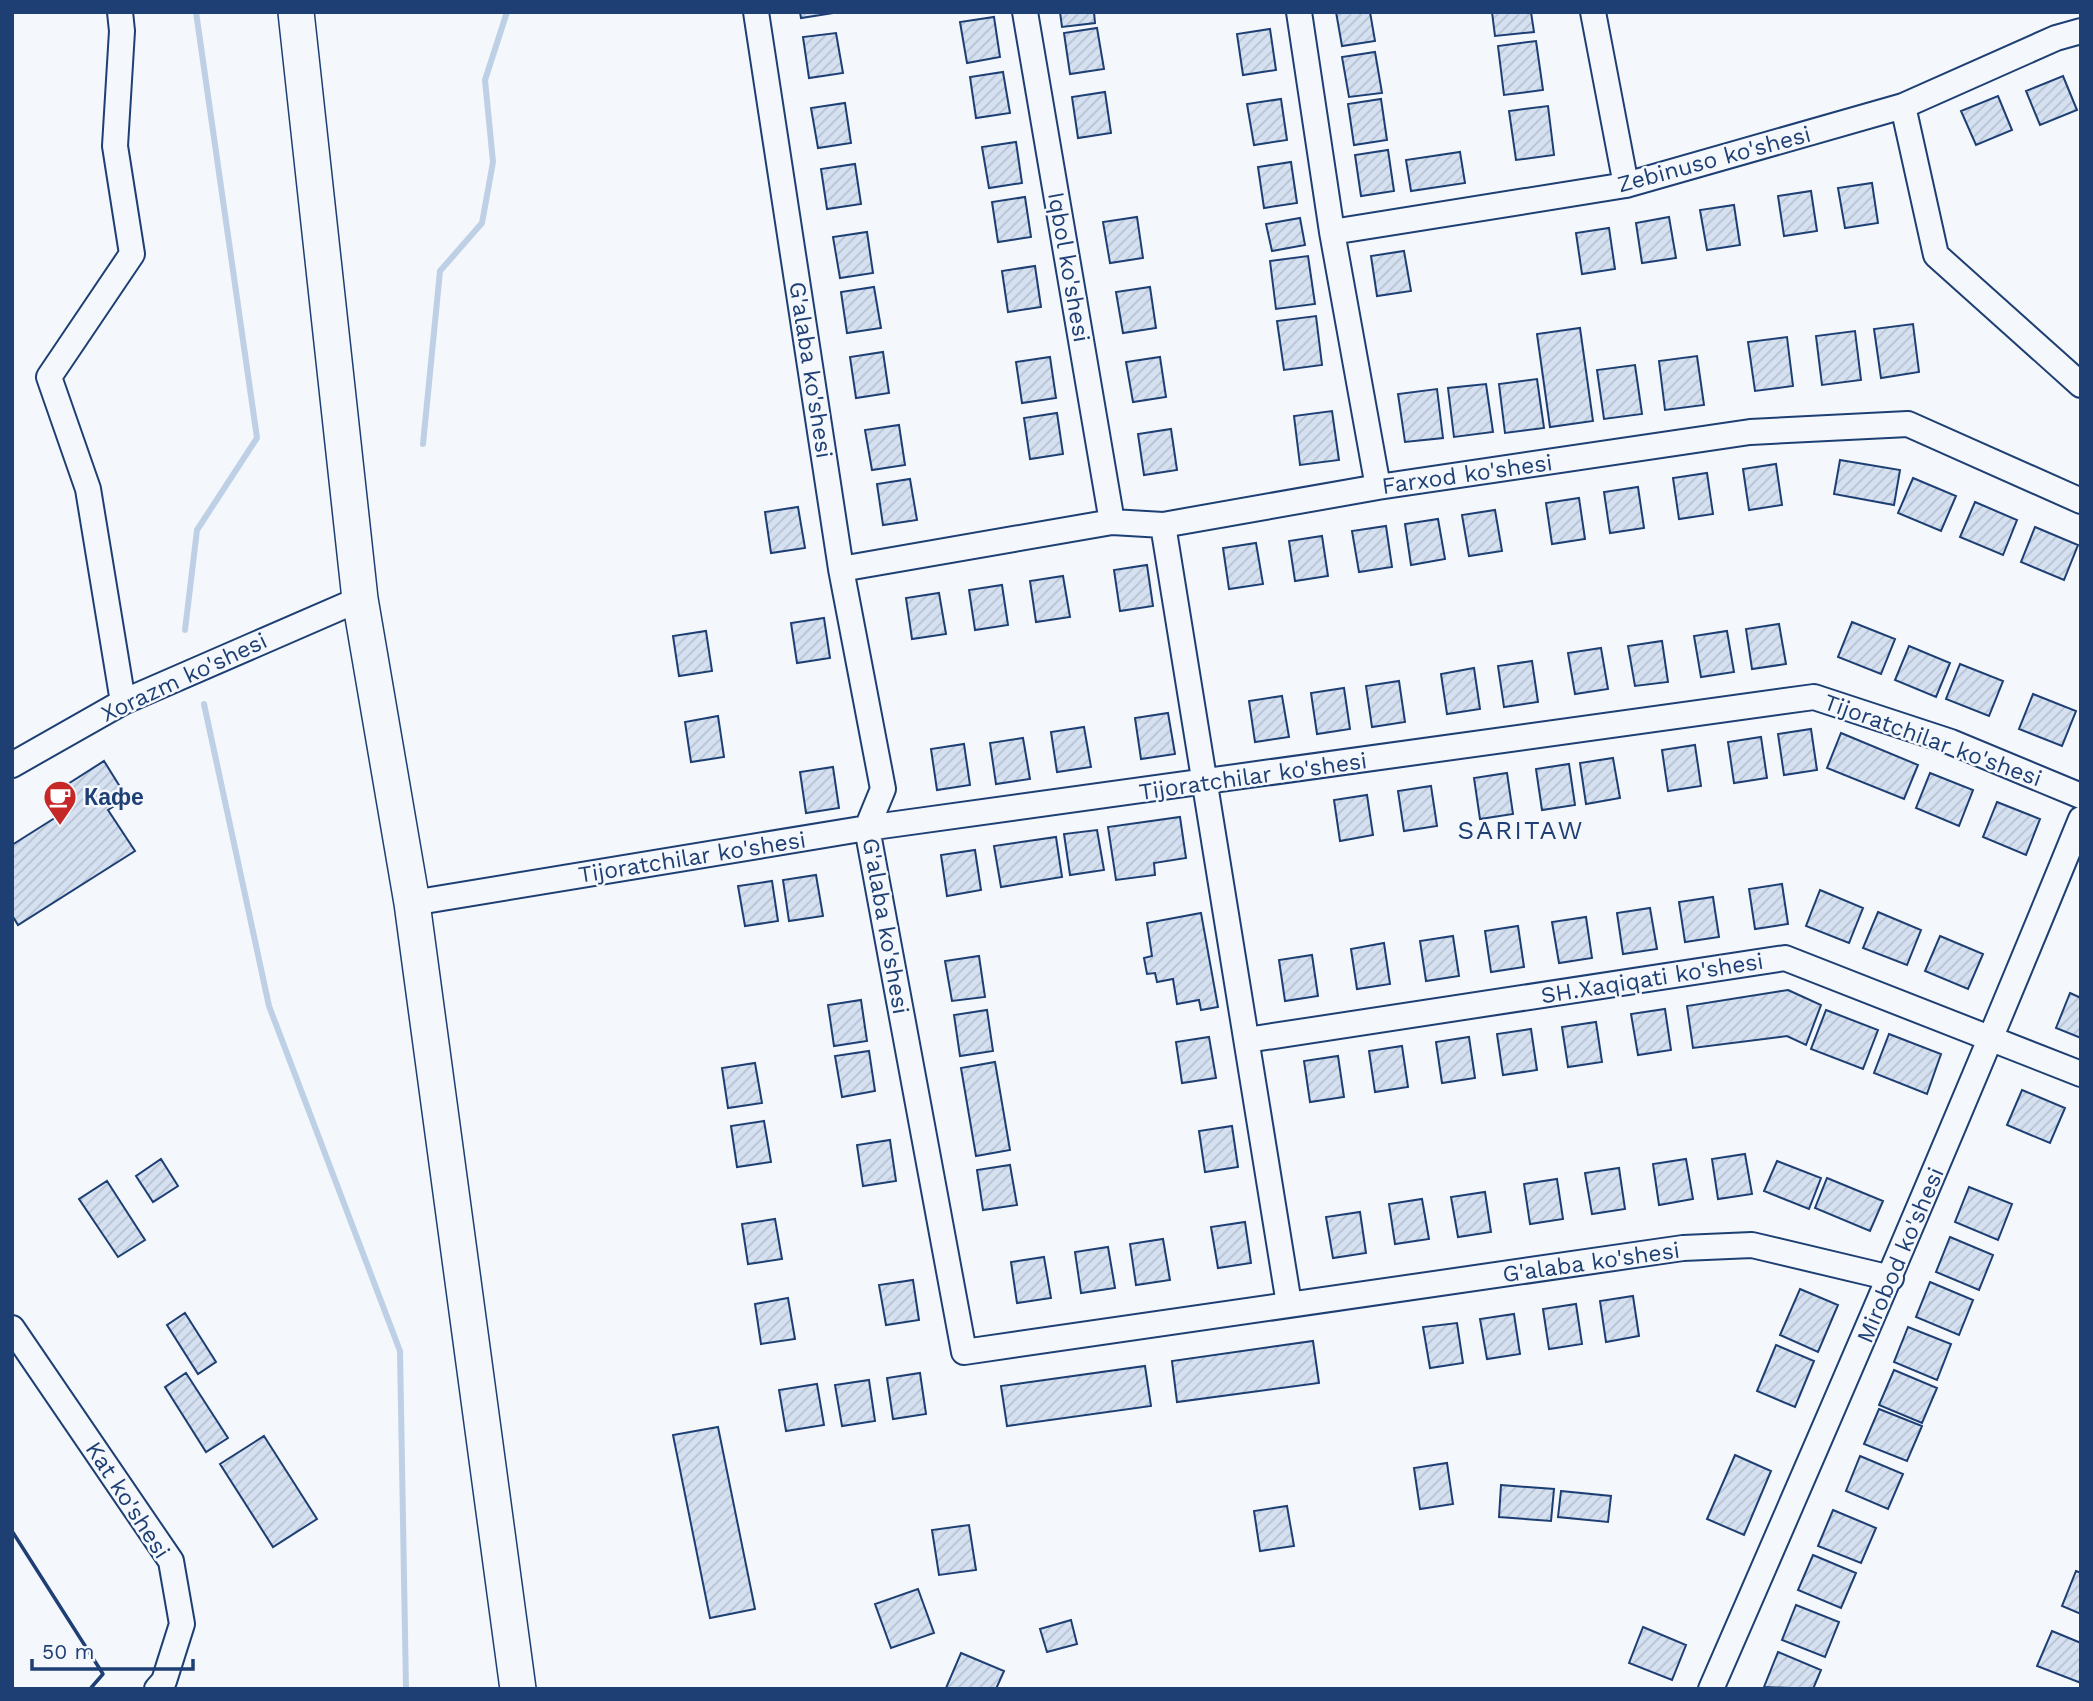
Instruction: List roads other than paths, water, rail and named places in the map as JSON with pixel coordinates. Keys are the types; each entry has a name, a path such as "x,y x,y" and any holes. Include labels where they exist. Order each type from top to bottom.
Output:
{"highway":[{"path":"296,12 360,599 412,903 518,1689"}],"street":[{"path":"120,12 122,32 115,146 132,254 48,377 88,489 123,702"},
{"name":"G'alaba ko'shesi","path":"756,12 841,569 883,789 867,828 964,1352 1683,1248 1752,1245 1891,1278"},
{"name":"Iqbol ko'shesi","path":"1025,12 1112,523"},
{"path":"1299,12 1332,232 1378,487"},
{"path":"1593,12 1626,185"},
{"name":"Zebinuso ko'shesi","path":"1332,232 1626,185 1903,106 2056,38 2081,31"},
{"path":"1903,106 1936,255 2081,385"},
{"name":"Farxod ko'shesi","path":"841,569 1112,523 1163,525 1378,487 1750,432 1908,424 2081,501"},
{"path":"1163,525 1289,1304"},
{"name":"Xorazm ko'shesi","path":"12,765 123,702 360,599"},
{"name":"Tijoratchilar ko'shesi","path":"412,903 867,828 1814,696 1951,742 2081,796"},
{"name":"Mirobod ko'shesi","path":"1711,1689 1891,1278 2081,819"},
{"name":"SH.Xaqiqati ko'shesi","path":"1247,1040 1785,958 2081,1074"},
{"name":"Kat ko'shesi","path":"12,1328 171,1561 182,1624 164,1681 157,1689"}],"waterway":[{"path":"185,630 197,530 257,438 196,12"},
{"path":"423,444 440,271 482,223 493,162 485,80 507,12"},
{"path":"204,704 269,1006 400,1351 406,1689"}],"place":[{"name":"Кафе","path":"60,827"}],"district":[{"name":"SARITAW","path":"1521,830"}]}
